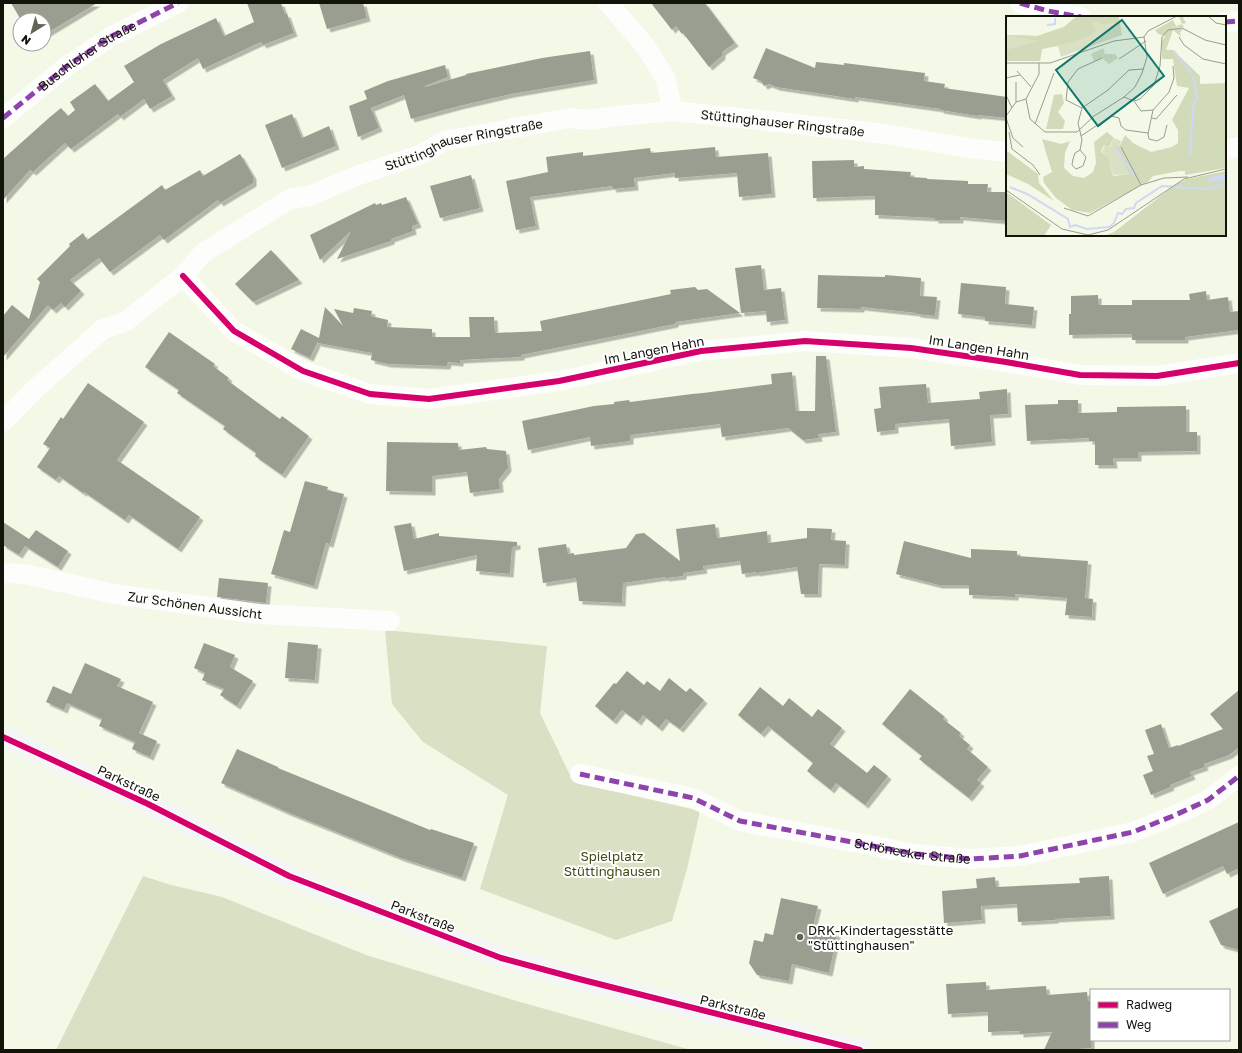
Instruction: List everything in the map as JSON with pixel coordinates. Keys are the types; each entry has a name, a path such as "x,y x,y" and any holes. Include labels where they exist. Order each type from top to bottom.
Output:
{"street":[{"name":"Buschloher Straße","path":"3,118 67,66 112,36 178,3"},
{"path":"608,3 645,46 665,77 674,111"},
{"path":"1020,3 1048,11 1076,16"},
{"path":"1226,22 1239,21"},
{"name":"Stüttinghauser Ringstraße","path":"3,422 34,390 103,329 125,322 183,276 203,253 290,199 309,196 359,175 422,154 444,141 569,118 589,120 608,116 674,111 886,134 976,149 1006,152"},
{"path":"1226,150 1239,147"},
{"name":"Im Langen Hahn","path":"183,276 234,331 303,371 370,394 429,398 559,381 701,351 805,341 911,348 1080,374 1157,376 1239,363"},
{"name":"Zur Schönen Aussicht","path":"3,573 26,574 114,594 258,614 390,621"},
{"name":"Parkstraße","path":"3,736 148,804 289,876 501,958 860,1050"},
{"name":"Schönecker Straße","path":"580,774 693,798 740,821 916,854 971,858 1020,856 1133,832 1208,800 1239,776"}],"green space":[{"name":"Spielplatz Stüttinghausen","path":"385,630 547,646 540,713 568,771 575,782 700,811 687,869 672,921 616,940 480,889 508,795 423,742 392,704"},
{"path":"143,876 171,885 222,897 366,955 513,1000 691,1050 56,1050"}],"building":[{"path":"11,3 97,3 52,30 52,12 16,12"},
{"path":"247,3 281,3 294,33 263,45 261,42 203,69 198,58 163,80 172,96 150,109 144,99 120,117 118,114 71,149 65,143 33,172 30,170 3,200 3,159 61,108 68,116 75,110 70,102 95,84 108,101 134,82 124,66 161,44 216,18 224,36 254,22"},
{"path":"319,3 363,3 367,18 327,29"},
{"path":"651,3 705,3 735,43 722,52 722,56 709,67 683,33 682,34 676,26 672,30"},
{"path":"766,48 815,68 816,62 844,65 844,63 925,73 924,81 945,84 944,88 1006,97 1006,118 978,116 940,110 941,109 855,97 855,99 776,87 769,84 764,86 761,81 753,78"},
{"path":"590,51 594,80 511,94 411,119 404,95 371,108 379,128 358,137 349,106 367,99 364,91 388,81 445,65 448,77 425,87 466,74 542,58"},
{"path":"292,114 302,138 329,126 336,146 282,168 265,125"},
{"path":"715,147 716,157 768,153 772,194 739,197 737,173 675,178 675,173 634,178 635,187 613,189 612,186 530,197 536,226 516,230 506,181 548,172 546,157 583,152 583,156 650,148 651,153"},
{"path":"240,154 253,176 253,183 220,203 218,200 164,240 160,235 110,272 99,258 70,280 81,291 65,307 61,303 53,310 48,305 3,357 3,316 12,305 29,319 40,282 37,279 70,246 69,244 83,233 87,240 162,185 165,190 200,170 203,176"},
{"path":"854,160 854,167 864,166 864,169 911,172 910,177 968,181 968,184 988,184 987,192 1006,192 1006,221 960,217 960,220 935,220 935,218 875,215 875,196 813,198 812,161"},
{"path":"471,175 480,208 440,218 430,186"},
{"path":"406,197 418,224 412,226 413,231 391,239 391,241 337,259 351,231 320,260 310,235 375,203 376,205 381,203 382,205"},
{"path":"271,250 299,280 253,302 235,284"},
{"path":"761,265 764,290 781,288 785,320 767,322 766,311 741,313 735,268"},
{"path":"818,275 885,277 885,275 921,278 920,296 937,297 935,316 861,307 861,309 817,308"},
{"path":"961,283 1006,287 1005,304 1034,307 1032,325 985,321 985,317 958,314"},
{"path":"695,287 698,290 707,289 740,313 675,322 675,324 521,355 521,357 460,360 460,363 448,362 447,366 388,364 371,360 372,353 318,343 318,341 310,358 291,349 301,329 319,338 325,307 343,326 334,309 353,313 354,308 372,311 371,316 388,320 387,327 432,329 432,337 470,337 469,317 494,317 495,333 542,331 540,321 671,294 670,290"},
{"path":"1206,291 1207,300 1228,297 1230,312 1239,311 1239,330 1185,337 1185,340 1132,340 1132,334 1069,335 1071,296 1098,295 1098,305 1132,305 1132,300 1190,300 1189,294"},
{"path":"169,332 215,364 213,366 229,378 227,380 280,419 282,416 309,436 282,475 255,456 256,453 223,429 225,426 177,393 179,390 145,367"},
{"path":"816,356 826,356 836,432 818,434 819,438 803,440 788,428 722,437 720,424 630,435 630,441 591,446 590,437 528,450 522,421 594,406 614,404 614,402 629,400 630,402 772,384 771,374 792,372 796,411 815,411"},
{"path":"88,383 144,422 117,460 200,517 178,549 129,515 125,520 59,476 56,480 37,467 50,448 43,444 61,417 63,419"},
{"path":"926,384 928,403 980,399 979,392 1007,389 1008,414 990,415 992,442 951,446 949,419 895,424 895,430 877,432 874,409 881,408 879,387"},
{"path":"1058,400 1078,400 1078,413 1117,412 1117,407 1186,406 1186,432 1197,432 1197,451 1138,452 1138,458 1113,458 1114,465 1095,465 1095,441 1089,441 1089,438 1027,441 1025,405 1058,404"},
{"path":"387,442 458,443 459,450 486,447 487,449 506,451 508,468 499,479 500,489 470,493 467,472 432,476 432,492 386,491"},
{"path":"305,481 328,487 327,490 344,494 330,544 326,543 314,586 271,574 284,530 290,532"},
{"path":"3,522 29,539 36,530 68,551 58,567 25,546 19,555 3,545"},
{"path":"411,523 414,539 439,533 439,536 517,542 517,546 512,547 510,574 476,571 477,555 404,571 394,526"},
{"path":"715,524 717,538 767,531 768,543 807,538 807,528 832,529 831,540 846,541 845,565 819,564 818,594 801,594 797,567 742,574 740,561 703,566 704,570 683,573 683,576 623,583 622,603 579,601 576,578 543,583 538,548 566,544 568,554 574,553 574,555 626,548 636,534 644,533 680,561 676,529"},
{"path":"904,541 971,558 971,549 1017,551 1017,556 1088,561 1085,598 1093,599 1092,617 1065,615 1067,598 1015,594 1015,597 969,595 969,585 939,585 896,574"},
{"path":"219,578 268,583 266,603 217,597"},
{"path":"288,642 318,645 315,680 285,678"},
{"path":"204,643 235,655 230,667 253,681 237,706 220,695 224,689 202,680 205,673 194,668"},
{"path":"85,663 121,679 117,686 153,702 139,733 157,741 150,757 132,749 135,742 99,726 102,719 67,703 64,710 46,702 53,686 71,694"},
{"path":"627,671 644,685 647,681 660,691 669,678 686,692 690,688 704,700 680,729 666,719 659,728 643,715 638,722 622,710 613,721 595,706 614,683 616,684"},
{"path":"760,687 783,706 789,698 812,717 818,709 842,728 830,744 867,773 874,765 888,776 865,805 836,783 831,790 807,771 813,763 768,726 761,734 738,715"},
{"path":"910,689 945,717 943,719 961,733 959,736 970,745 967,749 988,767 977,780 981,783 969,798 919,759 922,756 882,724"},
{"path":"1239,690 1239,749 1238,748 1229,755 1204,764 1205,767 1190,772 1192,776 1151,795 1143,775 1153,771 1147,756 1154,754 1145,730 1161,724 1169,748 1223,729 1210,714"},
{"path":"237,749 278,768 430,830 431,829 474,843 462,878 401,858 287,812 221,783"},
{"path":"1239,822 1239,868 1227,874 1223,866 1163,894 1149,863"},
{"path":"1109,876 1111,916 1018,922 1017,904 981,906 982,920 944,923 942,891 977,888 976,879 995,877 996,887 1080,883 1079,878"},
{"name":"DRK-Kindertagesstätte \"Stüttinghausen\"","path":"781,898 818,906 813,926 837,934 829,973 792,964 789,981 757,975 749,963 754,940 763,942 765,933 773,935"},
{"path":"1239,907 1239,950 1221,945 1209,921"},
{"path":"986,982 986,990 1046,986 1047,995 1087,992 1088,1001 1090,1001 1091,1048 1044,1050 1052,1032 1020,1034 1020,1031 988,1032 988,1012 948,1014 946,984"}],"marked path":[{"path":"3,118 67,66 112,36 178,3"},
{"path":"1020,3 1048,11 1076,16"},
{"path":"1226,22 1239,21"},
{"path":"580,774 693,798 740,821 916,854 971,859 1020,856 1133,832 1208,800 1239,776"}],"cycle path":[{"path":"183,276 234,331 303,371 370,394 429,399 559,381 701,351 805,341 911,348 1080,375 1157,376 1239,363"},
{"path":"3,737 148,804 289,876 501,958 860,1050"}],"place":[{"name":"DRK-Kindertagesstätte \"Stüttinghausen\"","path":"800,937"}]}
